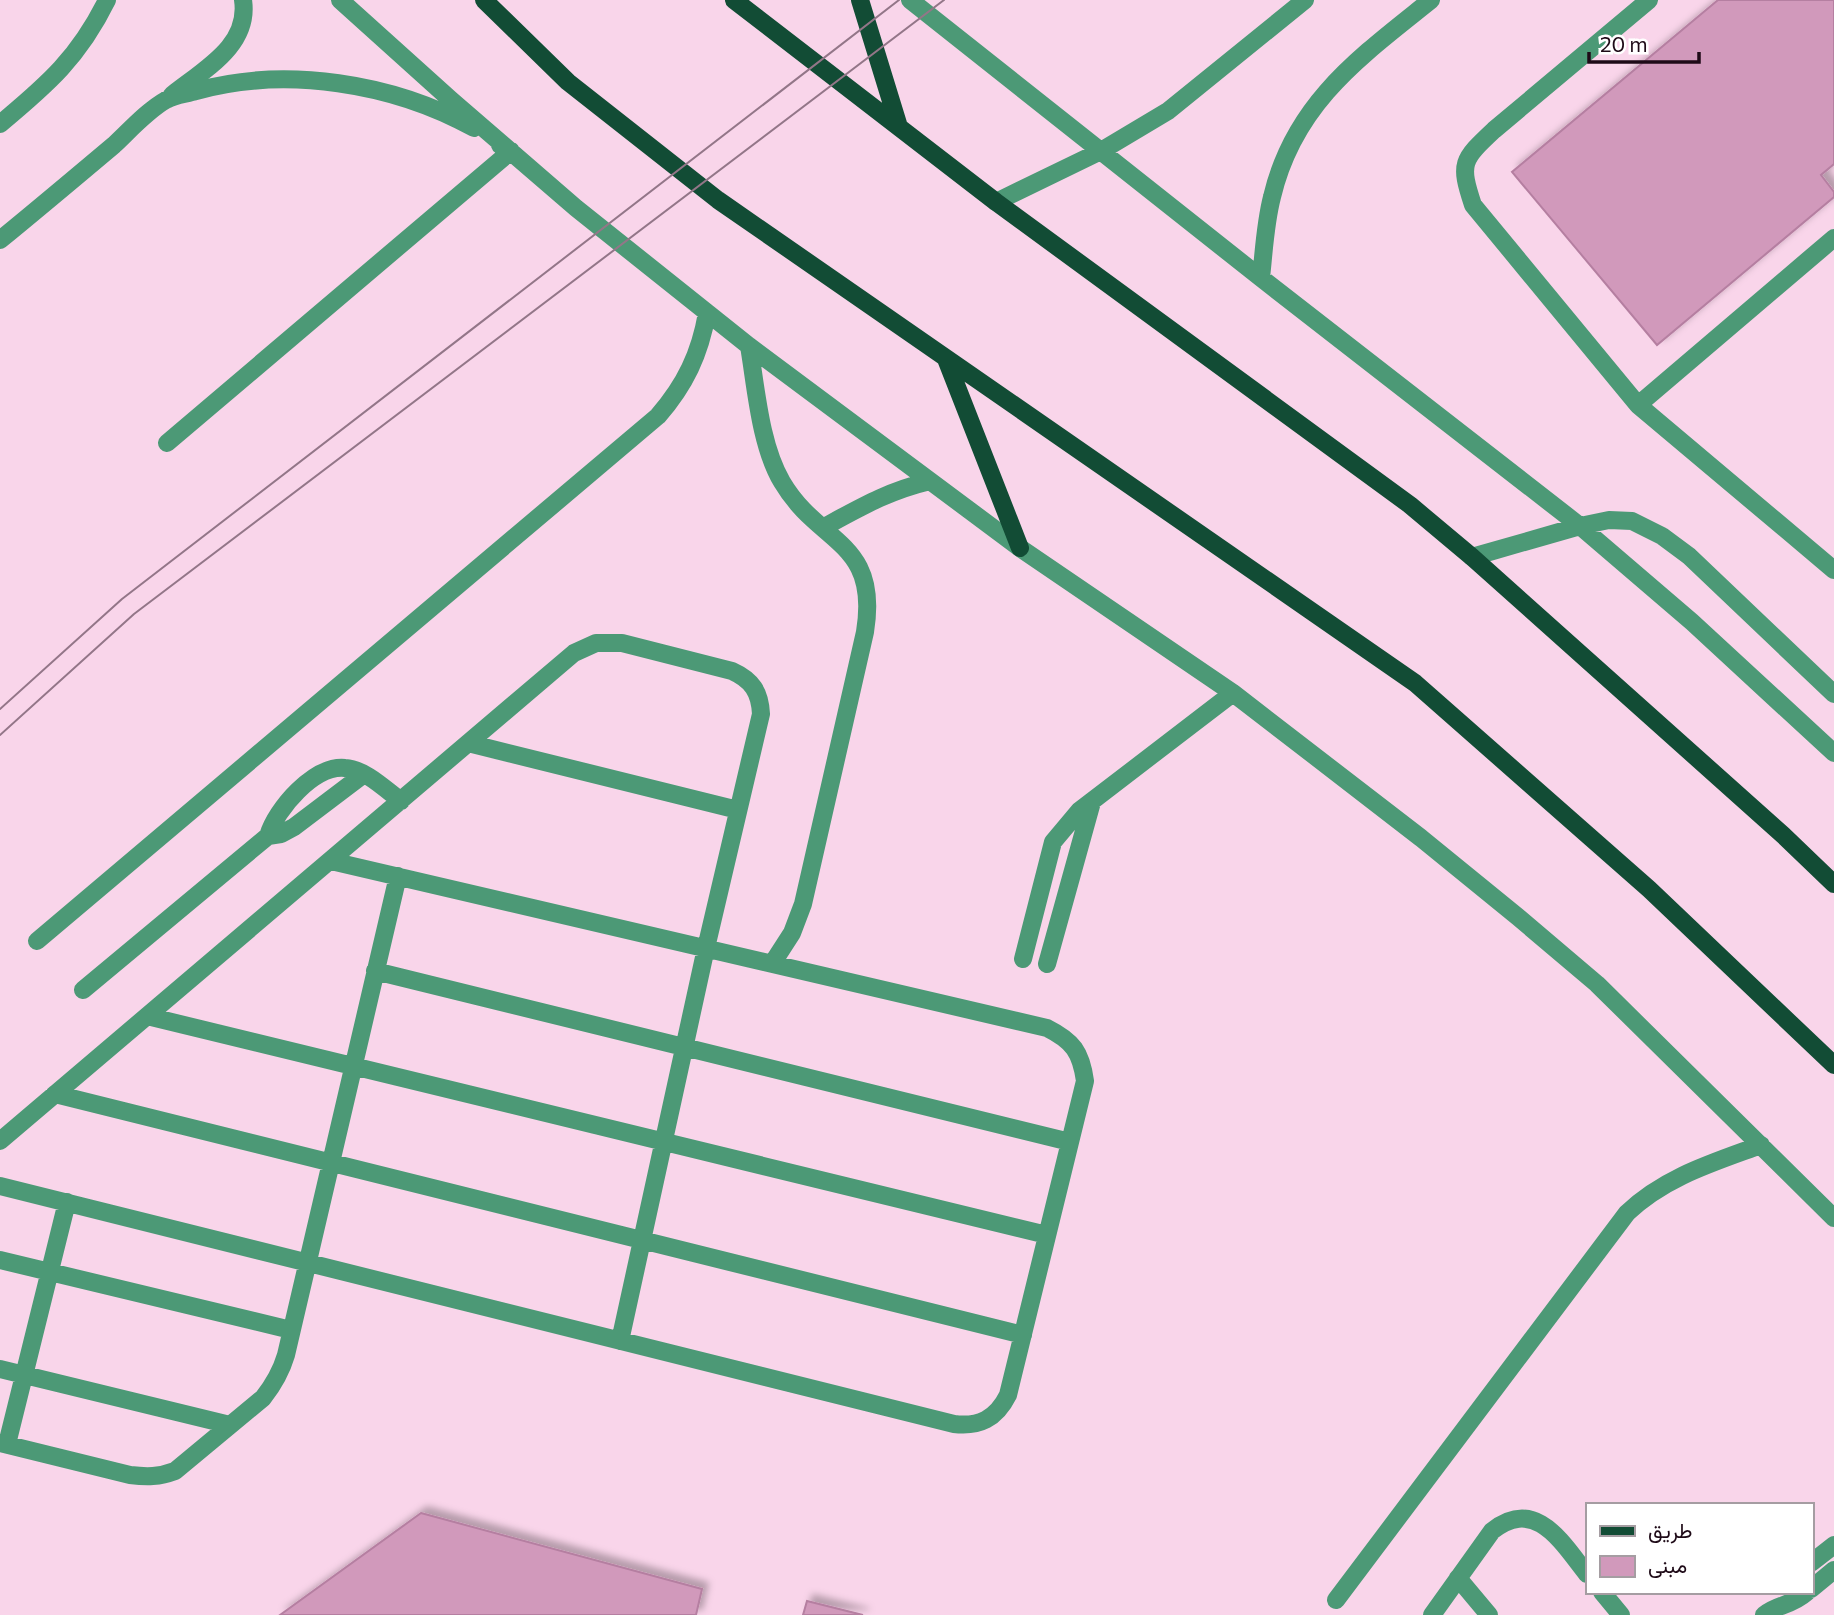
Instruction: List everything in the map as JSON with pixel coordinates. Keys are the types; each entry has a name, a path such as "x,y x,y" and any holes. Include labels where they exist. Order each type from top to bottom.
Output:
{"main road":[{"path":"484,0 568,82 718,200 1415,684 1649,889 1834,1065"},
{"path":"734,0 996,202 1409,505 1472,557 1783,835 1834,884"},
{"path":"860,0 899,127"},
{"path":"946,359 1020,548"}],"street":[{"path":"0,124 63,68 93,28 107,0"},
{"path":"0,240 225,52 236,40 243,25 243,0"},
{"path":"340,0 587,216 706,313 1020,548 1233,693 1422,838 1597,984 1834,1218"},
{"path":"910,0 1580,526 1692,622 1834,752"},
{"path":"996,202 1101,150 1168,111 1305,0"},
{"path":"1261,278 1272,196 1283,162 1298,131 1318,101 1341,75 1431,0"},
{"path":"1649,0 1469,153 1463,176 1473,205 1638,405 1834,570"},
{"path":"166,99 211,87 251,81 292,80 338,84 384,93 428,107 471,127 511,151"},
{"path":"167,443 511,151"},
{"path":"1638,405 1834,239"},
{"path":"37,941 658,416 686,379 696,358 706,313"},
{"path":"749,346 771,457 782,482 801,506 852,555 862,572 868,592 869,612 803,904 792,933 772,964"},
{"path":"824,527 898,489 930,481"},
{"path":"1472,557 1580,526 1609,520 1632,521 1662,536 1689,556 1834,694"},
{"path":"0,1141 574,653 596,643 622,643 732,671 746,677 756,688 761,700 761,714 706,948 620,1340"},
{"path":"1023,959 1053,842 1068,822 1233,693"},
{"path":"468,743 738,810"},
{"path":"83,990 268,836 278,812 316,776 333,769 345,768 364,774 401,800"},
{"path":"268,836 281,834 294,827 364,774"},
{"path":"1046,964 1091,802"},
{"path":"0,1186 954,1424 969,1426 984,1422 1003,1406 1008,1395 1085,1081 1083,1064 1075,1048 1062,1035 1047,1028 331,861"},
{"path":"67,1202 4,1444 130,1475 162,1476 175,1471 271,1388 283,1366 398,876"},
{"path":"375,971 1070,1142"},
{"path":"148,1016 1047,1235"},
{"path":"55,1094 1023,1335"},
{"path":"1336,1600 1627,1213 1643,1198 1678,1177 1760,1145"},
{"path":"0,1260 291,1330"},
{"path":"0,1369 230,1425"},
{"path":"1432,1615 1492,1531 1503,1522 1529,1518 1541,1523 1552,1531 1586,1573"},
{"path":"1813,1561 1834,1545"},
{"path":"1813,1587 1834,1570"},
{"path":"1458,1577 1489,1615"},
{"path":"1604,1594 1620,1615"},
{"path":"1772,1605 1789,1605 1804,1594"}],"building":[{"path":"1718,0 1834,0 1834,164 1821,175 1834,192 1834,197 1657,345 1512,172"},
{"path":"421,1513 702,1589 696,1615 280,1615"},
{"path":"807,1601 863,1615 803,1615"}],"tram line":[{"path":"0,709 122,599 899,0"},
{"path":"0,735 134,614 944,0"}]}
